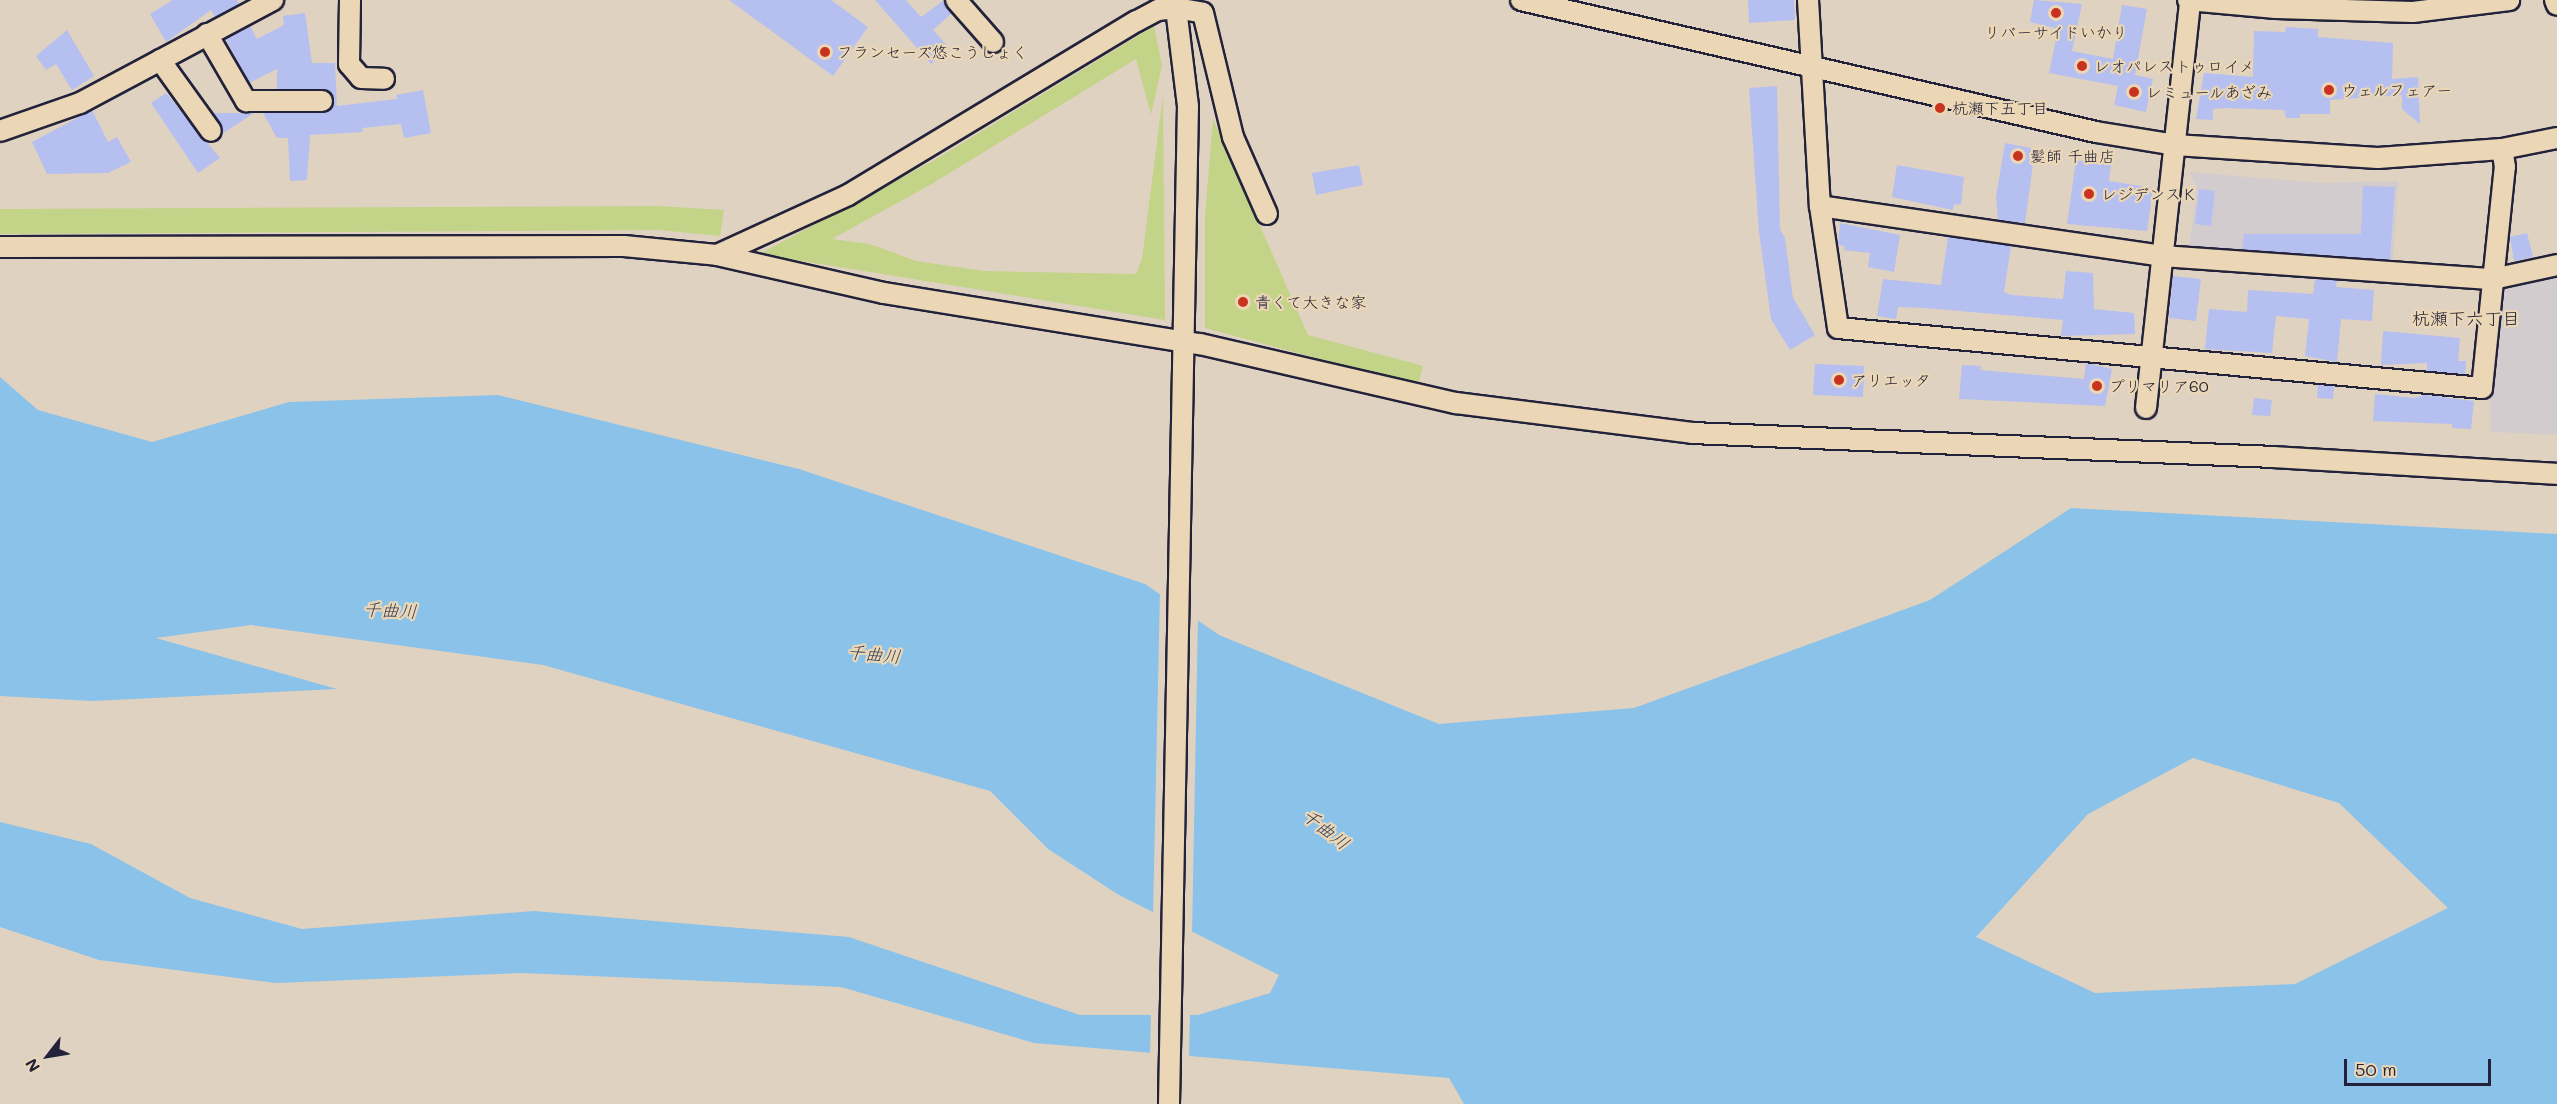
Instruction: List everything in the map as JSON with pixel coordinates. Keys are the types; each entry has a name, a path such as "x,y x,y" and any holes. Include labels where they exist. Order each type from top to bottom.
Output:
{"street":[{"path":"350,0 349,64 361,78 384,79"},
{"path":"956,0 993,42"},
{"path":"1521,0 2096,132 2175,145 2378,158 2502,149 2557,138"},
{"path":"1808,0 1820,206 1838,328 2482,388 2505,167 2502,149"},
{"path":"2146,408 2190,0 2276,8 2411,6 2509,0"},
{"path":"2555,0 2557,5"},
{"path":"0,131 80,103 267,1"},
{"path":"1169,1104 1186,362 1188,106 1176,4"},
{"path":"717,255 848,195 1137,21 1176,4 1203,13 1233,137 1267,214"},
{"path":"207,34 246,101 322,102"},
{"path":"160,60 211,131"},
{"path":"1820,206 2162,256 2493,279 2557,266"},
{"path":"0,247 624,246 717,255 884,293 1186,341 1456,403 1692,433 2274,457 2557,474"}],"shaded area":[{"path":"2189,172 2323,183 2398,181 2393,263 2189,248 2197,188"},
{"path":"2557,276 2557,435 2491,432 2490,397 2501,293 2507,286"}],"green space":[{"path":"1154,26 1162,65 1151,115 1136,59 930,185 832,239 870,244 916,261 984,271 1136,274 1142,259 1163,95 1165,320 759,254 933,161"},
{"path":"1213,119 1308,335 1423,366 1418,385 1205,328 1205,216"},
{"path":"657,206 724,210 720,236 659,230 0,234 0,209"}],"water":[{"name":"千曲川","path":"0,377 38,410 152,442 289,402 498,395 799,469 1145,584 1219,635 1439,724 1634,708 1930,600 2071,508 2557,534 2557,1104 1464,1104 1449,1078 1034,1043 841,987 522,973 276,983 99,960 0,927 0,822 91,844 190,898 302,929 534,911 849,937 1080,1015 1198,1015 1270,993 1279,975 1119,895 1048,849 990,791 543,665 251,625 156,638 337,689 92,701 0,696","holes":["2193,758 2339,803 2448,908 2295,984 2095,993 1976,937 2088,814"]}],"pier":[{"path":"1160,590 1198,617 1192,935 1153,915"},
{"path":"1151,1012 1190,1012 1189,1060 1150,1056"}],"building":[{"path":"173,0 237,0 239,4 215,17 211,10 166,42 150,14"},
{"name":"フランセーズ悠こうしょく","path":"729,0 831,0 868,27 833,76"},
{"path":"875,0 906,0 921,17 944,0 952,13 933,30 949,48 931,64"},
{"path":"1748,0 1794,0 1795,20 1749,23"},
{"path":"2034,0 2082,4 2072,51 2113,59 2122,5 2147,9 2135,75 2153,79 2146,112 2114,105 2118,86 2049,73 2058,29 2030,22"},
{"path":"305,13 312,63 335,63 337,106 397,99 396,95 423,90 431,133 404,138 401,124 362,128 363,132 310,135 307,180 290,181 288,138 277,138 263,113 323,113 332,107 333,96 322,89 277,89 277,69 249,83 226,39 250,26 257,39 284,25 283,16"},
{"path":"2286,27 2318,29 2318,37 2393,43 2392,79 2418,77 2420,124 2402,109 2402,95 2330,100 2330,114 2300,114 2300,118 2286,118 2284,110 2226,108 2213,109 2213,120 2196,119 2204,73 2253,77 2254,31 2285,32"},
{"path":"67,30 94,76 72,90 56,64 46,70 36,56"},
{"path":"1777,86 1780,229 1785,238 1793,298 1815,335 1790,350 1771,319 1759,232 1749,88"},
{"path":"166,93 220,158 198,173 151,103"},
{"path":"92,110 108,142 117,137 131,162 108,173 47,174 32,142"},
{"path":"213,113 254,113 222,134"},
{"path":"2005,143 2035,149 2025,223 1998,220 1996,197"},
{"path":"2076,160 2111,165 2109,181 2153,188 2147,231 2067,224"},
{"path":"1359,165 1363,185 1316,195 1312,173"},
{"path":"1897,165 1964,177 1961,205 1954,204 1953,210 1892,197"},
{"path":"2363,186 2395,187 2390,260 2242,250 2244,234 2361,234"},
{"path":"2199,189 2215,191 2211,226 2195,224"},
{"path":"1840,223 1900,235 1894,272 1868,267 1870,253 1844,250 1845,246 1838,245"},
{"path":"2527,233 2533,257 2514,261 2510,237"},
{"path":"1948,237 2011,246 2004,292 2012,295 2063,299 2066,271 2093,273 2094,309 2134,313 2135,334 2061,336 2063,320 1925,308 1898,307 1896,319 1877,316 1883,279 1941,285"},
{"path":"2173,276 2201,279 2196,321 2169,318"},
{"path":"2315,279 2337,280 2336,287 2374,290 2372,321 2341,319 2337,362 2305,356 2309,319 2276,316 2272,353 2205,349 2209,309 2247,312 2248,290 2313,294"},
{"path":"2383,331 2460,338 2458,361 2466,361 2465,374 2427,371 2427,363 2381,365"},
{"path":"2086,363 2112,369 2105,406 1959,399 1962,365 1981,366 1980,370 2084,379"},
{"name":"アリエッタ","path":"1815,364 1864,366 1863,397 1813,395"},
{"path":"2318,385 2334,386 2333,399 2317,398"},
{"path":"2375,394 2414,398 2425,395 2474,401 2471,429 2452,428 2452,424 2373,421"},
{"path":"2254,398 2272,400 2270,416 2252,415"}],"place":[{"name":"リバーサイドいかり","path":"2056,13"},
{"name":"フランセーズ悠こうしょく","path":"825,52"},
{"name":"レオパレストゥロイメ","path":"2082,66"},
{"name":"ウェルフェアー","path":"2329,90"},
{"name":"レミュールあざみ","path":"2134,92"},
{"name":"杭瀬下五丁目","path":"1940,108"},
{"name":"髪師 千曲店","path":"2018,156"},
{"name":"レジデンスＫ","path":"2089,194"},
{"name":"青くて大きな家","path":"1243,302"},
{"name":"アリエッタ","path":"1839,380"},
{"name":"プリマリア60","path":"2097,386"}],"district":[{"name":"杭瀬下六丁目","path":"2466,318"}]}
